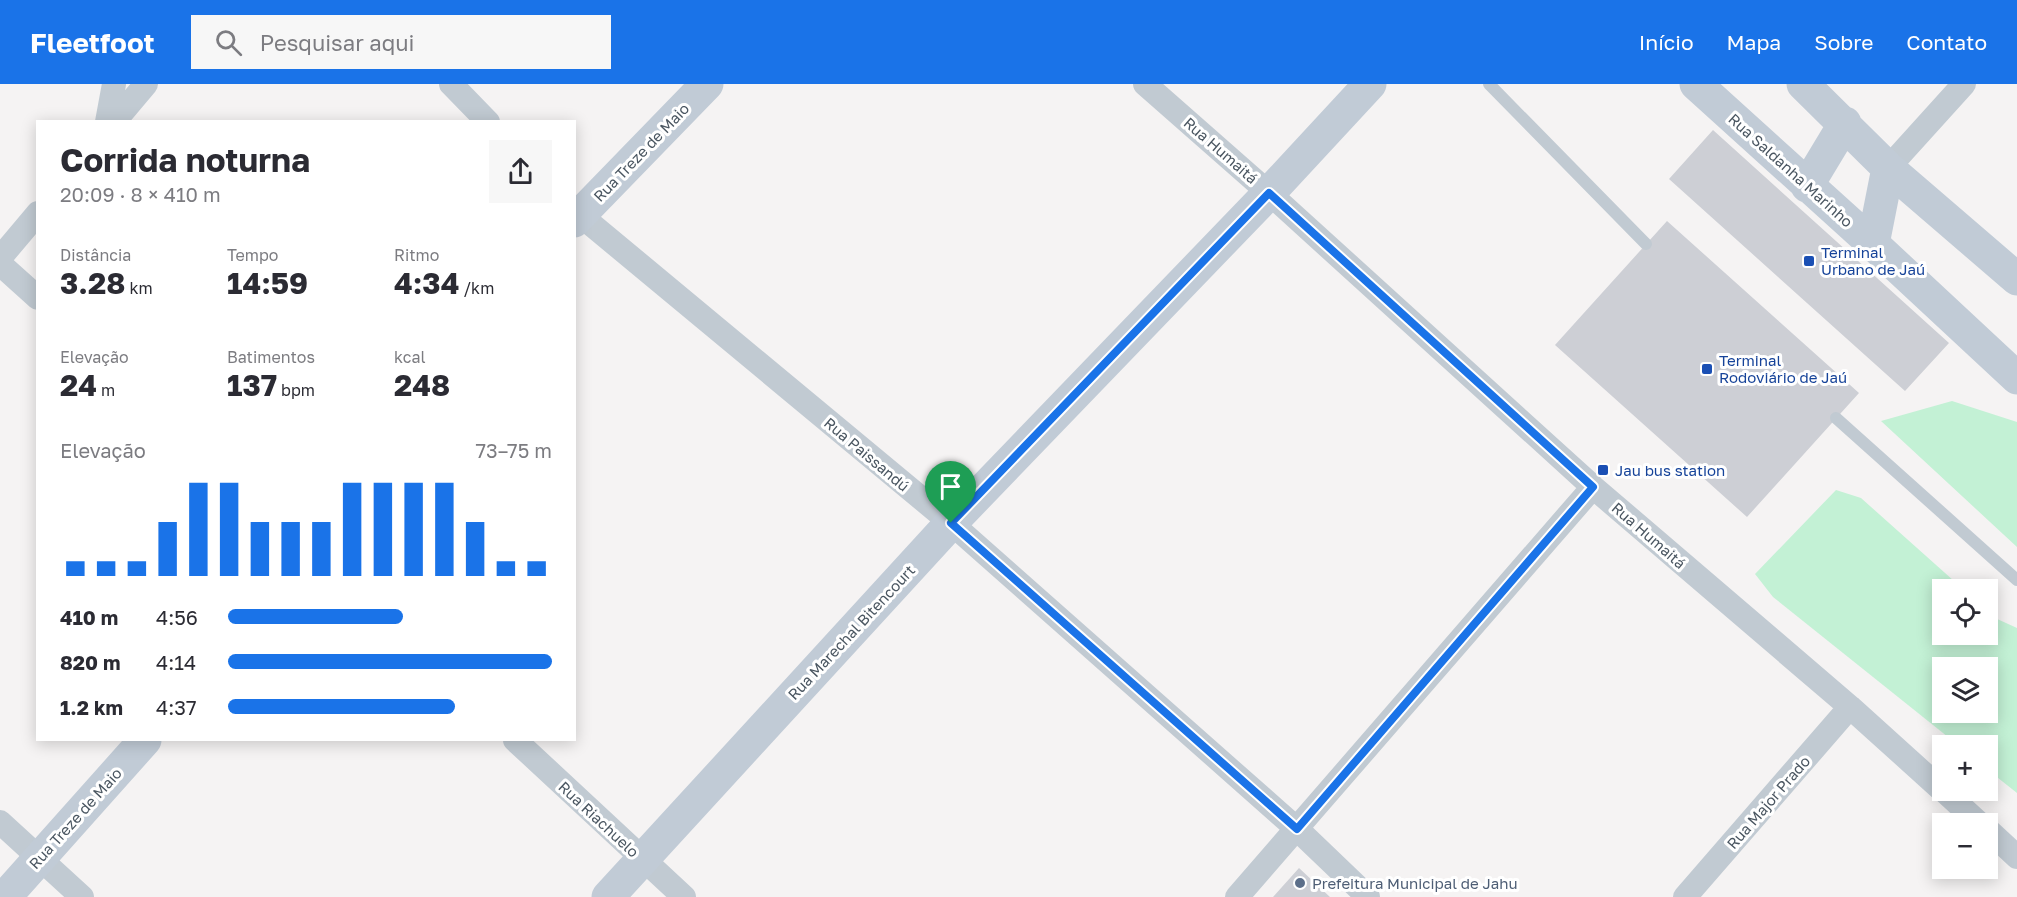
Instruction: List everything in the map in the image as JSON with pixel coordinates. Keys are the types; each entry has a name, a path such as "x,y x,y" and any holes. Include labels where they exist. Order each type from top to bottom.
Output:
{"street":[{"path":"107,120 114,84"},
{"path":"116,120 146,84"},
{"path":"451,84 486,120"},
{"name":"Rua Treze de Maio","path":"576,215 707,84"},
{"name":"Rua Humaitá","path":"1145,84 1269,193 1593,487 1932,780"},
{"name":"Rua Marechal Bitencourt","path":"608,897 951,523 1269,193 1370,84"},
{"name":"Rua Saldanha Marinho","path":"1696,84 2017,378"},
{"path":"1803,84 1888,168 2017,279"},
{"path":"1873,244 1888,168 1964,84"},
{"path":"1807,186 1845,123"},
{"path":"0,258 36,215"},
{"name":"Rua Paissandú","path":"576,215 951,523 1297,829 1368,897"},
{"path":"0,264 36,296"},
{"path":"1237,897 1593,487"},
{"name":"Rua Major Prado","path":"1685,897 1850,707"},
{"name":"Rua Treze de Maio","path":"5,897 144,741"},
{"name":"Rua Riachuelo","path":"516,741 684,897"},
{"name":"Rua Humaitá","path":"1955,801 1968,813"},
{"path":"0,822 82,897"},
{"path":"1998,839 2017,857"}],"lane":[{"path":"1489,84 1646,244"},
{"path":"1836,418 2017,580"}],"green space":[{"path":"1952,401 2017,422 2017,547 1881,421"},
{"path":"1836,490 1861,498 1952,579 1932,579 1932,645 1998,645 1998,619 2017,628 2017,793 1998,778 1998,735 1946,735 1773,597 1755,574"}],"building":[{"name":"Terminal Urbano de Jaú","path":"1713,130 1949,343 1905,391 1669,179"},
{"name":"Terminal Rodoviário de Jaú","path":"1667,221 1859,393 1747,517 1555,345"},
{"name":"Prefeitura Municipal de Jahu","path":"1299,868 1330,897 1273,897"}],"place":[{"name":"Terminal Urbano de Jaú","path":"1809,261"},
{"name":"Terminal Rodoviário de Jaú","path":"1707,369"},
{"name":"Jau bus station","path":"1603,470"},
{"name":"Prefeitura Municipal de Jahu","path":"1300,883"}],"route":[{"path":"1269,193 1593,487 1297,829 951,523 1269,193"}]}
